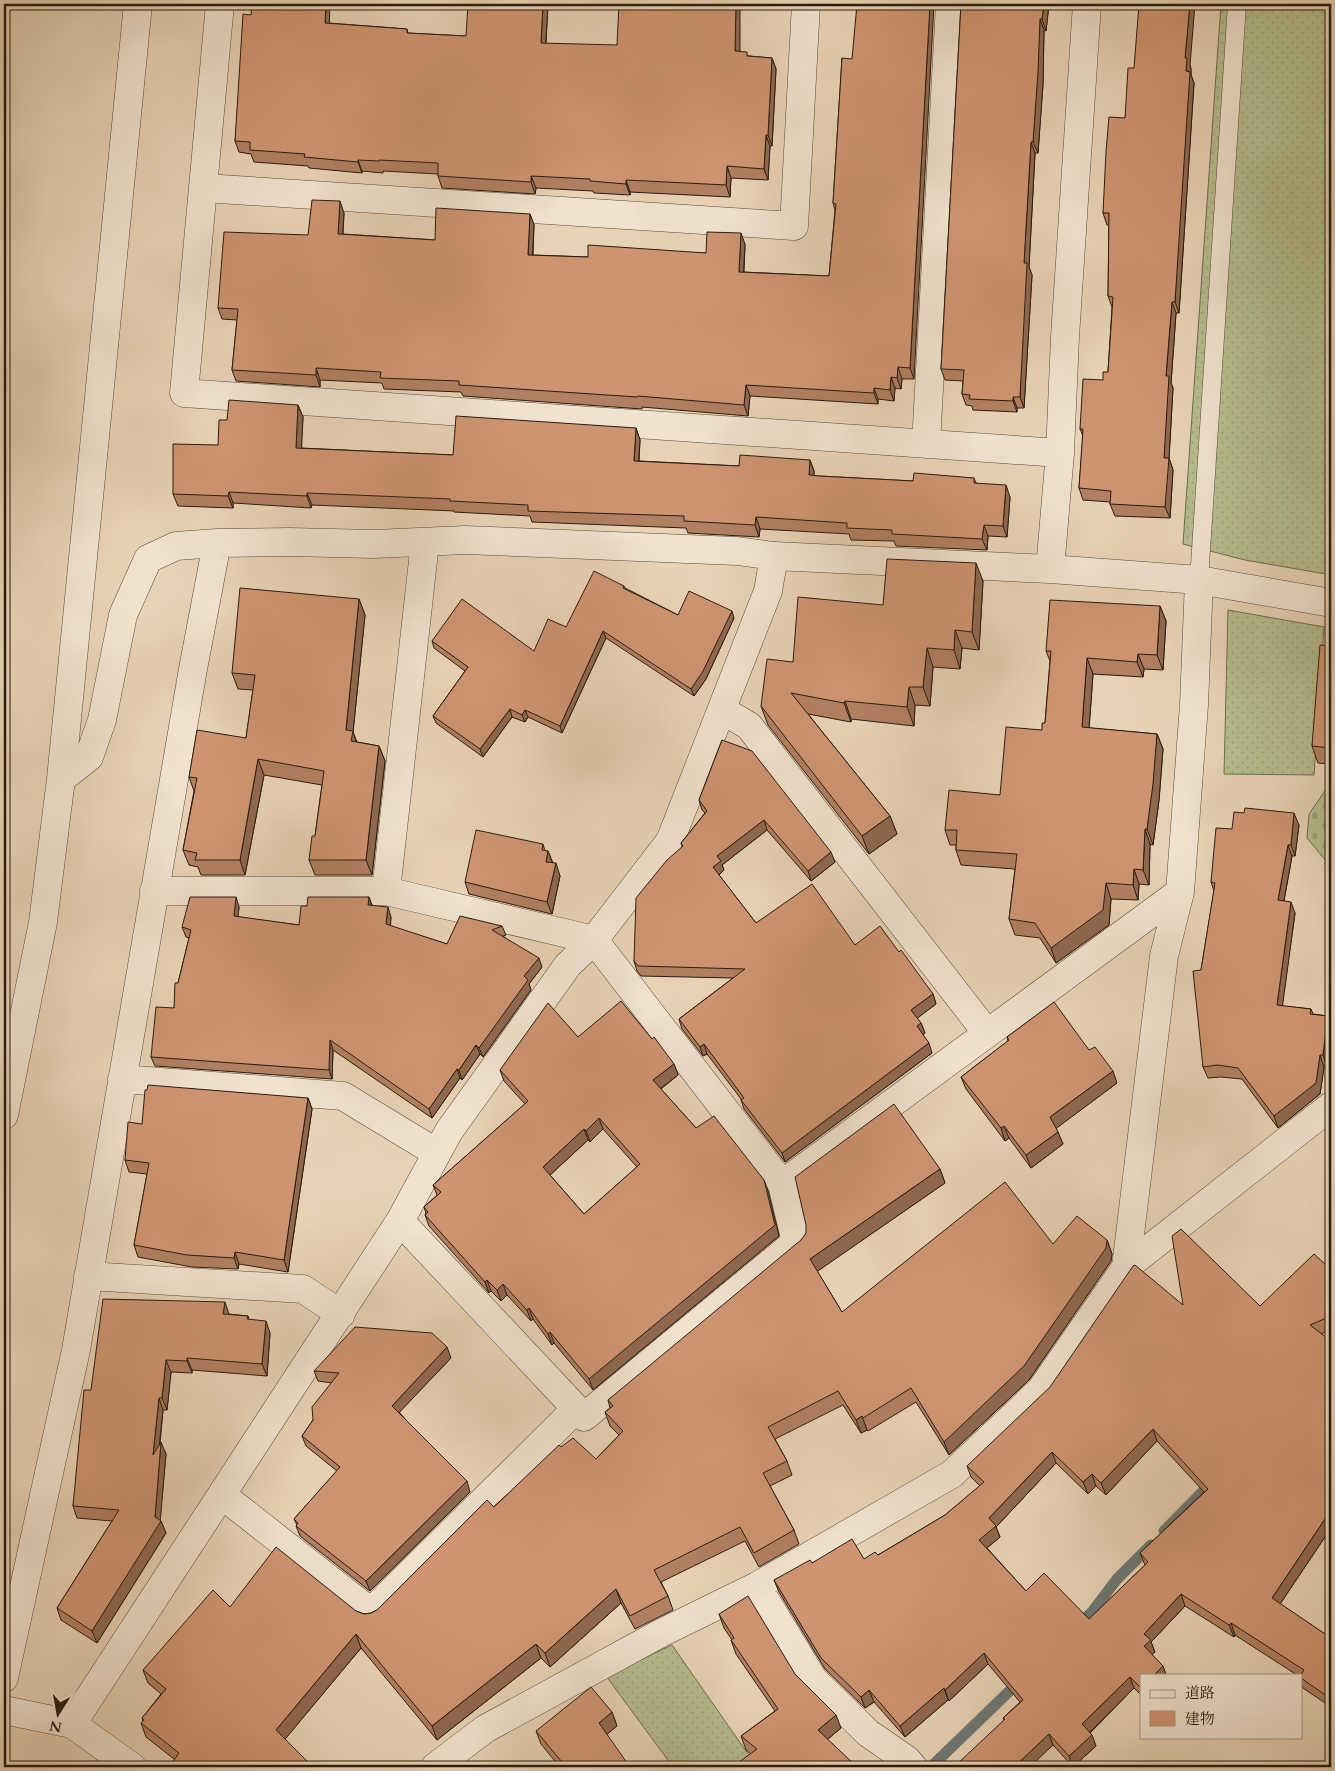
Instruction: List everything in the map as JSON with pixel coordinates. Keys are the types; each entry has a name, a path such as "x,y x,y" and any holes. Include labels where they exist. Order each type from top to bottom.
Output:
{"street":[{"path":"4,1115 43,922 61,779 138,4"},
{"path":"220,4 184,393 1060,452"},
{"path":"204,188 794,226 806,4"},
{"path":"926,444 950,4"},
{"path":"1050,569 1060,452 1064,337 1088,4"},
{"path":"61,779 89,757 102,720 123,615 148,559 176,546 289,542 425,543 465,540 737,552 774,556 1050,569 1199,580 1331,603"},
{"path":"386,891 425,543"},
{"path":"4,1678 76,1350 192,669 217,544"},
{"path":"72,1724 400,1221 449,1131 568,965 594,940 670,841 768,591 774,556"},
{"path":"1126,1266 1164,956 1180,892 1194,706 1199,580"},
{"path":"722,710 748,726 987,1032"},
{"path":"154,891 386,891 594,940 782,1184 796,1242 584,1417 400,1221"},
{"path":"782,1184 1180,892"},
{"path":"122,1079 343,1096 437,1153"},
{"path":"435,1767 485,1729 661,1633 757,1586 952,1474 1041,1390 1126,1266 1331,1106"},
{"path":"88,1276 302,1289 340,1314"},
{"path":"222,1495 371,1612 576,1409"},
{"path":"757,1586 812,1679 868,1734 907,1760 913,1767"},
{"path":"4,1710 72,1724 132,1767"}],"lane":[{"path":"1199,580 1237,4"}],"green space":[{"path":"1221,4 1331,4 1331,575 1245,560 1183,544"},
{"path":"1228,610 1324,627 1314,775 1224,774"},
{"path":"1331,782 1331,867 1307,838 1309,814"},
{"path":"672,1645 757,1767 673,1767 606,1676"}],"building":[{"path":"252,4 326,4 325,23 407,29 407,33 466,36 468,4 543,4 541,43 617,45 619,4 736,4 735,51 747,52 747,56 772,58 768,135 766,135 764,169 727,166 726,185 626,180 626,184 590,181 590,179 531,176 531,182 438,176 438,163 379,160 358,160 358,162 304,157 305,154 250,150 250,142 235,141 243,14 251,15"},
{"path":"857,4 930,4 910,368 898,367 897,378 891,377 890,390 874,388 874,393 746,385 744,405 638,396 459,385 459,381 380,378 381,372 316,368 316,375 232,370 238,309 218,308 224,232 308,235 312,200 340,201 338,234 435,240 436,208 530,214 528,255 588,257 588,245 706,253 707,232 741,233 739,272 829,276 836,204 833,203 842,58 852,59"},
{"path":"961,4 1044,4 1042,19 1040,19 1033,142 1031,142 1024,263 1027,263 1020,397 1013,397 1013,401 969,399 970,395 962,394 964,370 941,369"},
{"path":"1139,4 1190,4 1185,58 1187,58 1186,71 1190,72 1175,302 1172,302 1166,376 1169,376 1164,458 1169,458 1165,507 1110,504 1111,491 1079,488 1083,429 1080,429 1083,379 1103,380 1103,372 1108,372 1113,297 1108,296 1109,213 1103,213 1109,117 1125,118 1128,68 1134,68"},
{"path":"229,400 298,405 296,448 453,455 456,416 636,428 634,461 739,466 740,455 810,460 809,475 819,476 913,481 914,473 974,478 974,483 1006,485 1003,526 984,525 982,539 892,534 892,530 847,528 847,523 756,517 755,525 684,521 684,516 528,511 528,505 450,501 450,499 307,493 307,496 229,492 228,496 173,494 173,444 218,445 219,420 227,420"},
{"path":"887,559 976,563 972,632 955,630 954,650 927,648 923,687 909,687 907,707 845,701 844,703 791,693 890,816 862,836 761,706 767,659 793,662 798,597 883,605"},
{"path":"594,571 624,586 623,588 678,615 689,591 732,611 703,671 691,689 603,631 560,726 525,710 522,715 510,709 480,749 433,716 468,667 432,641 462,599 534,651 548,619 566,627"},
{"path":"240,588 359,599 346,730 353,731 351,741 379,746 366,860 309,860 312,836 315,836 324,771 258,759 240,860 195,860 197,853 183,850 197,778 189,777 197,730 246,738 255,675 232,673"},
{"path":"1050,600 1160,606 1157,655 1138,654 1137,662 1087,658 1082,727 1157,734 1153,784 1147,829 1145,829 1143,870 1134,869 1133,885 1106,883 1103,910 1051,948 1035,923 1009,919 1017,854 956,850 957,830 945,830 949,790 1000,795 1006,727 1042,730 1042,723 1045,723 1051,651 1046,651"},
{"path":"1320,645 1331,646 1331,748 1312,746"},
{"path":"722,740 752,751 831,852 808,871 764,820 717,856 721,861 713,867 756,923 812,884 855,945 880,926 899,952 901,950 933,994 911,1010 921,1023 917,1026 929,1043 782,1153 741,1100 744,1098 704,1044 700,1047 679,1019 745,969 638,966 634,961 636,898 667,860 683,846 681,843 707,811 699,800"},
{"path":"1245,808 1294,813 1291,845 1288,845 1278,900 1291,902 1277,1005 1311,1009 1310,1014 1328,1016 1323,1055 1320,1055 1316,1083 1274,1116 1238,1068 1217,1065 1203,1067 1193,971 1201,970 1215,883 1211,882 1216,828 1232,829 1234,812 1244,813"},
{"path":"476,830 543,844 542,850 548,851 546,862 556,863 547,902 465,882"},
{"path":"190,897 236,897 234,916 299,925 301,906 307,906 308,897 369,897 368,905 388,907 386,924 447,944 460,916 502,926 492,930 539,958 524,976 528,980 479,1048 476,1045 429,1109 330,1040 329,1070 151,1057 156,1007 174,1008 175,983 178,983 191,930 182,927"},
{"path":"621,1001 652,1039 654,1037 674,1064 653,1080 696,1128 714,1116 764,1180 775,1225 589,1379 550,1332 548,1334 529,1308 527,1310 503,1284 497,1290 487,1280 485,1282 425,1215 428,1212 424,1207 441,1192 433,1185 528,1101 500,1070 548,1003 578,1037","holes":["599,1118 640,1164 584,1214 543,1167 584,1129 586,1131"]},
{"path":"1054,1002 1089,1050 1095,1047 1113,1071 1050,1117 1058,1132 1026,1155 1004,1126 1001,1128 961,1077 1009,1040 1007,1037"},
{"path":"148,1085 308,1098 284,1260 235,1252 234,1258 187,1255 134,1245 149,1163 125,1160 128,1122 142,1124 145,1090 147,1090"},
{"path":"894,1104 940,1169 810,1259 842,1312 1005,1182 1053,1244 1077,1216 1107,1240 1106,1248 1024,1366 944,1442 911,1388 863,1418 862,1416 856,1420 838,1391 768,1427 787,1461 763,1473 794,1530 754,1553 740,1527 654,1570 668,1596 630,1616 616,1589 545,1653 536,1644 432,1726 356,1634 276,1730 313,1767 169,1767 179,1753 141,1723 144,1720 142,1718 166,1689 143,1670 213,1590 230,1607 276,1547 356,1611 364,1614 371,1613 377,1610 487,1500 494,1507 559,1445 561,1447 573,1438 596,1459 623,1431 605,1412 613,1406 608,1400 801,1240 806,1233 806,1225 795,1177"},
{"path":"1181,1229 1260,1306 1314,1254 1325,1264 1331,1262 1331,1316 1310,1325 1331,1341 1331,1510 1272,1598 1331,1638 1331,1699 1302,1679 1304,1670 1231,1623 1229,1625 1181,1594 1144,1634 1151,1640 1144,1646 1163,1666 1155,1674 1140,1674 1140,1687 1130,1677 1082,1724 1092,1735 1069,1756 1049,1734 1014,1767 954,1767 1023,1700 984,1653 945,1690 944,1688 900,1726 869,1690 861,1697 821,1658 774,1580 810,1560 812,1563 852,1539 864,1559 875,1552 878,1555 945,1515 984,1482 967,1466 1050,1387 1133,1266 1135,1265 1183,1305 1172,1236","holes":["1153,1429 1208,1489 1140,1553 1148,1562 1089,1619 1044,1573 1026,1591 979,1540 996,1526 989,1518 1052,1452 1083,1482 1092,1474 1101,1483"]},
{"path":"103,1299 225,1302 223,1314 248,1316 247,1319 266,1321 262,1364 187,1358 187,1361 166,1360 162,1398 159,1398 153,1455 161,1442 155,1517 161,1521 92,1631 57,1608 119,1510 73,1506 84,1390 91,1390"},
{"path":"355,1327 432,1333 447,1347 392,1406 467,1481 366,1581 296,1526 298,1523 294,1519 340,1467 302,1436 313,1420 312,1407 339,1373 314,1371"},
{"path":"748,1596 795,1674 836,1715 818,1730 857,1767 732,1767 757,1749 741,1736 778,1709 731,1640 734,1638 719,1614"},
{"path":"591,1687 612,1712 599,1723 630,1767 555,1767 562,1762 536,1731"}],"waterway":[{"path":"1164,1531 1214,1480"},
{"path":"1076,1627 1092,1612 1117,1579 1151,1545"},
{"path":"934,1767 933,1765 1021,1680"}]}
